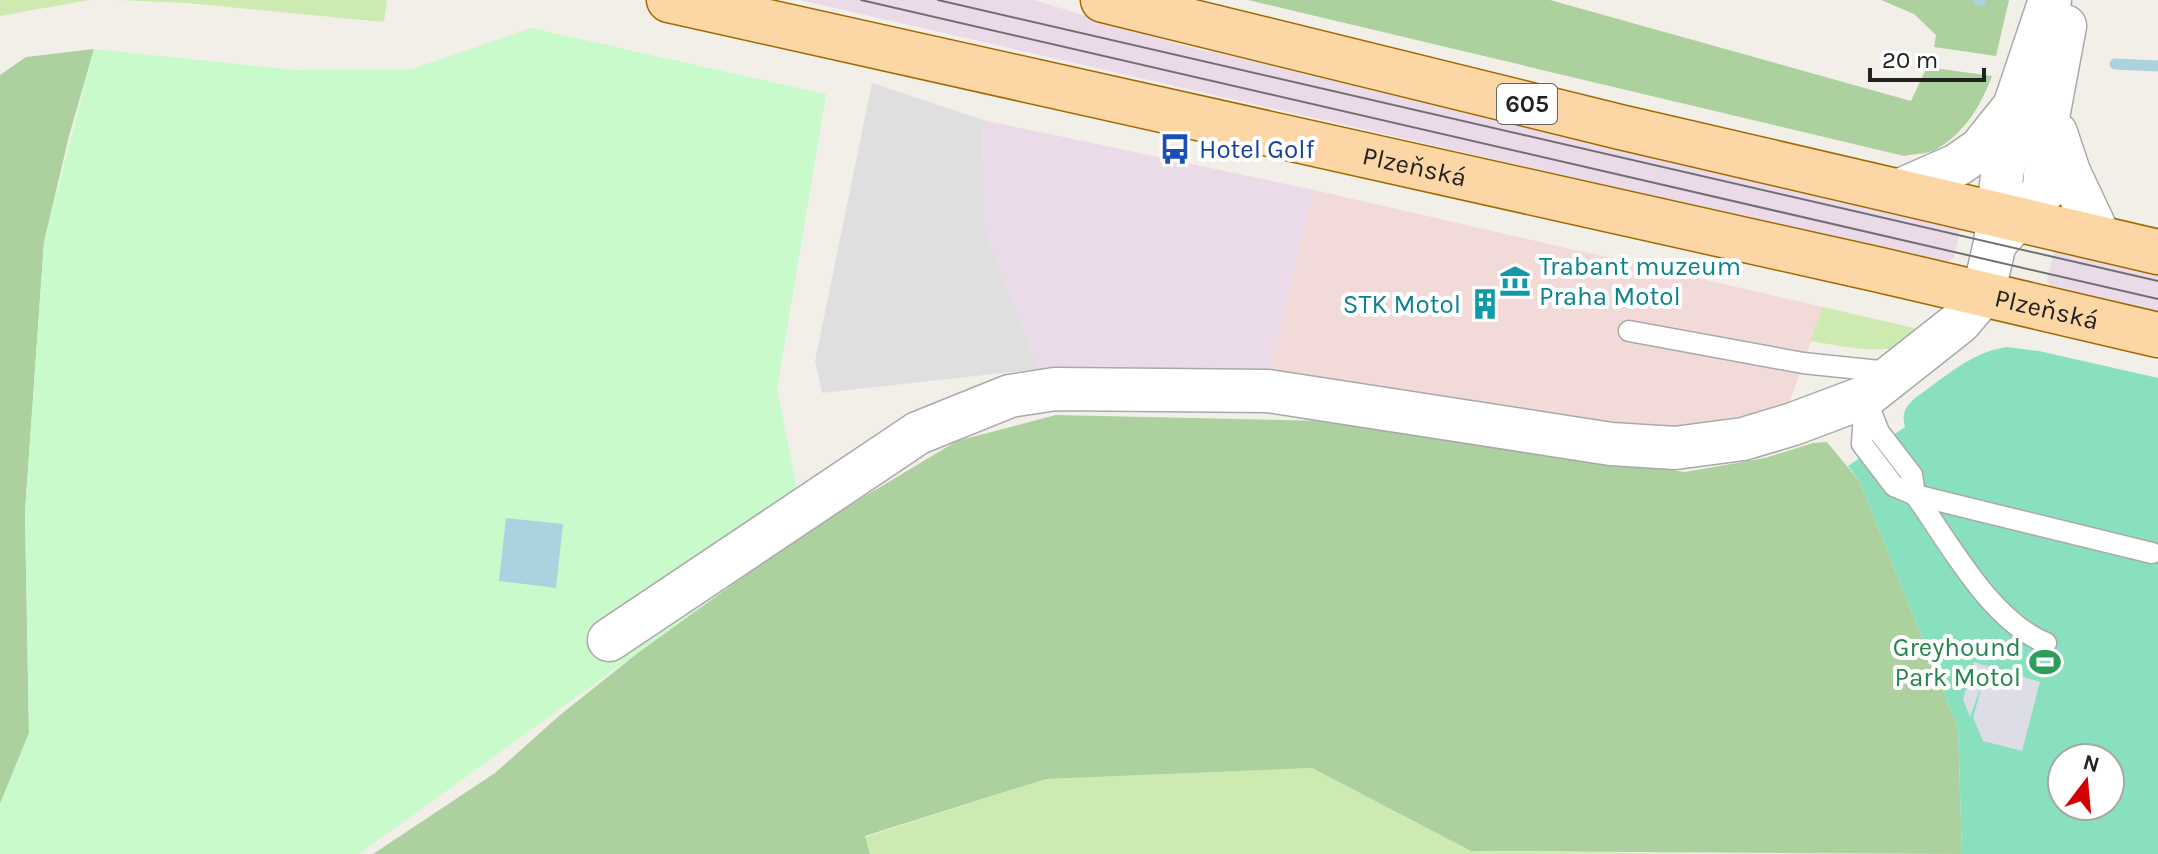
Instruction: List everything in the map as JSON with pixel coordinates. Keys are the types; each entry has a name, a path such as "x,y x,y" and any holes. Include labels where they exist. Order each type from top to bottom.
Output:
{"main road":[{"name":"Plzeňská","path":"669,0 2158,335"},
{"name":"605","path":"1103,0 1620,127 1898,191 2003,226 2100,238 2158,252"}],"street":[{"path":"609,640 918,433 1010,396 1055,389 1268,391 1611,444 1675,448 1743,439 1793,424 1881,385 1960,322 1983,295 2003,226 2038,201 2044,191 2032,108 2050,0"},
{"path":"1898,191 1957,165 2032,108 2069,0"},
{"path":"2032,108 2069,172 2100,238"}],"lane":[{"path":"1629,331 1803,363 1871,372 1881,385 1879,432 1912,475 1915,495 1989,600 2019,629 2046,643"},
{"path":"1915,495 2152,553"}],"shaded area":[{"path":"800,0 1034,0 1177,44 1957,227 1960,231 1954,257 1946,263"},
{"path":"872,83 983,120 985,230 1039,369 822,393 815,361"},
{"path":"983,120 1314,190 1270,375 1039,369 985,230"},
{"path":"1314,190 1823,307 1788,407 1686,426 1641,426 1563,418 1370,385 1270,375"},
{"path":"2062,249 2158,271 2158,312 2052,288 2047,281 2054,252"},
{"path":"1974,662 2040,682 2022,751 1983,741 1973,717 1985,676 1970,717 1963,699"}],"green space":[{"path":"0,0 89,0 0,16"},
{"path":"118,0 387,0 384,22 187,3"},
{"path":"1248,0 1550,0 1911,101 1927,67 1992,76 1977,109 1955,136 1932,151 1904,156"},
{"path":"1881,0 2009,0 1996,56 1934,47 1936,35 1914,14"},
{"path":"531,28 826,94 777,388 805,532 359,854 0,854 0,804 29,733 25,512 44,242 94,49 294,70 412,69"},
{"path":"94,49 44,242 25,512 29,733 0,804 0,75 26,57"},
{"path":"1823,307 1914,328 1909,340 1890,349 1862,349 1810,341"},
{"name":"Greyhound Park Motol","path":"2007,347 2039,351 2158,378 2158,854 1962,854 1958,728 1860,482 1848,466 1905,427 1905,410 1915,398 1982,354"},
{"path":"1056,415 1327,421 1685,472 1765,458 1813,443 1827,442 1860,482 1958,728 1962,854 1471,851 1312,768 1046,779 865,836 870,854 373,854 495,773 560,715 639,652 805,532 957,441"},
{"path":"1312,768 1471,851 1704,854 870,854 865,837 1046,779"}],"water":[{"path":"506,518 563,524 556,588 499,581"}],"waterway":[{"path":"2115,64 2158,66"}],"tram line":[{"path":"861,0 2158,299"},
{"path":"938,0 2158,281"}],"place":[{"name":"Hotel Golf","path":"1175,149"},
{"name":"Trabant muzeum Praha Motol","path":"1515,281"},
{"name":"STK Motol","path":"1485,304"},
{"name":"Greyhound Park Motol","path":"2045,662"}]}
